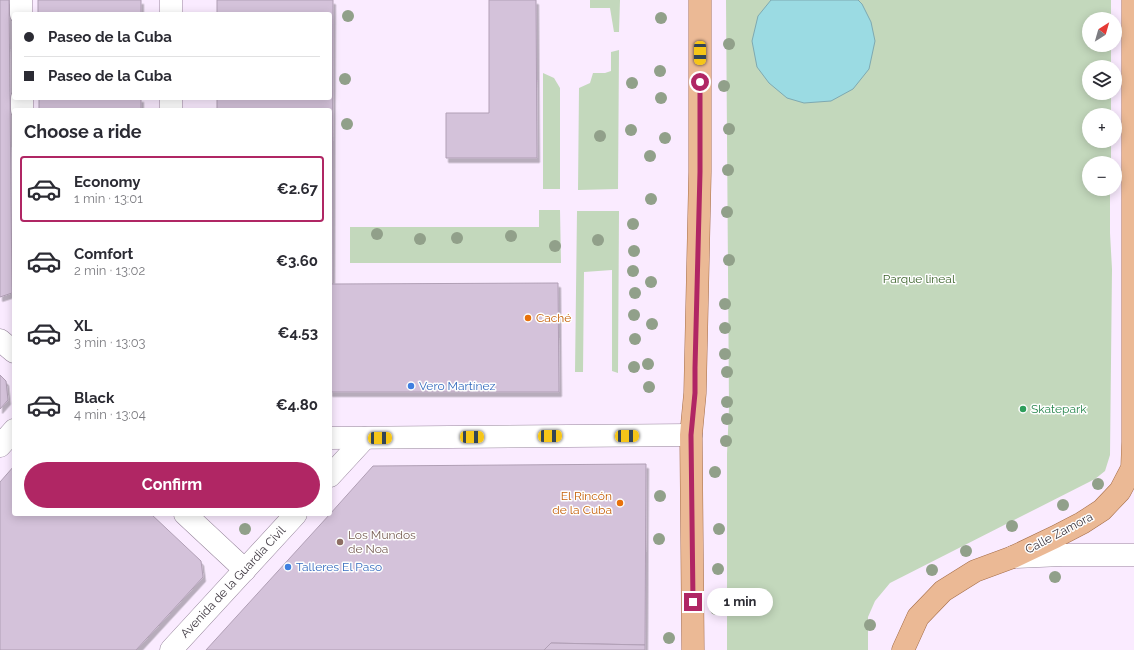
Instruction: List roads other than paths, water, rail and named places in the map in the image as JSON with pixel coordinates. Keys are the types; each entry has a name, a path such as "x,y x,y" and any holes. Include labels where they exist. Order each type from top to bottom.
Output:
{"main road":[{"path":"693,650 691,435 695,393 700,172 700,0"},
{"name":"Calle Zamora","path":"903,650 918,617 943,591 975,571 1013,557 1082,523 1102,510 1120,491 1132,468 1134,420 1133,0"}],"street":[{"path":"21,0 21,12"},
{"path":"171,0 171,12"},
{"path":"0,340 12,350"},
{"path":"0,446 12,432"},
{"path":"332,438 691,435"},
{"path":"332,474 365,438"},
{"path":"187,516 245,570"},
{"name":"Avenida de la Guardia Civil","path":"171,650 294,516"},
{"name":"Calle Zamora","path":"1013,557 1134,555"}],"water":[{"path":"771,0 858,0 862,4 871,22 875,41 869,69 853,89 831,101 804,103 787,98 769,83 757,67 752,41 758,16"}],"place":[{"name":"Caché","path":"528,318"},
{"name":"Vero Martínez","path":"411,386"},
{"name":"Skatepark","path":"1023,409"},
{"name":"El Rincón de la Cuba","path":"620,503"},
{"name":"Los Mundos de Noa","path":"340,542"},
{"name":"Talleres El Paso","path":"288,567"}],"park label":[{"name":"Parque lineal","path":"919,279"}]}
